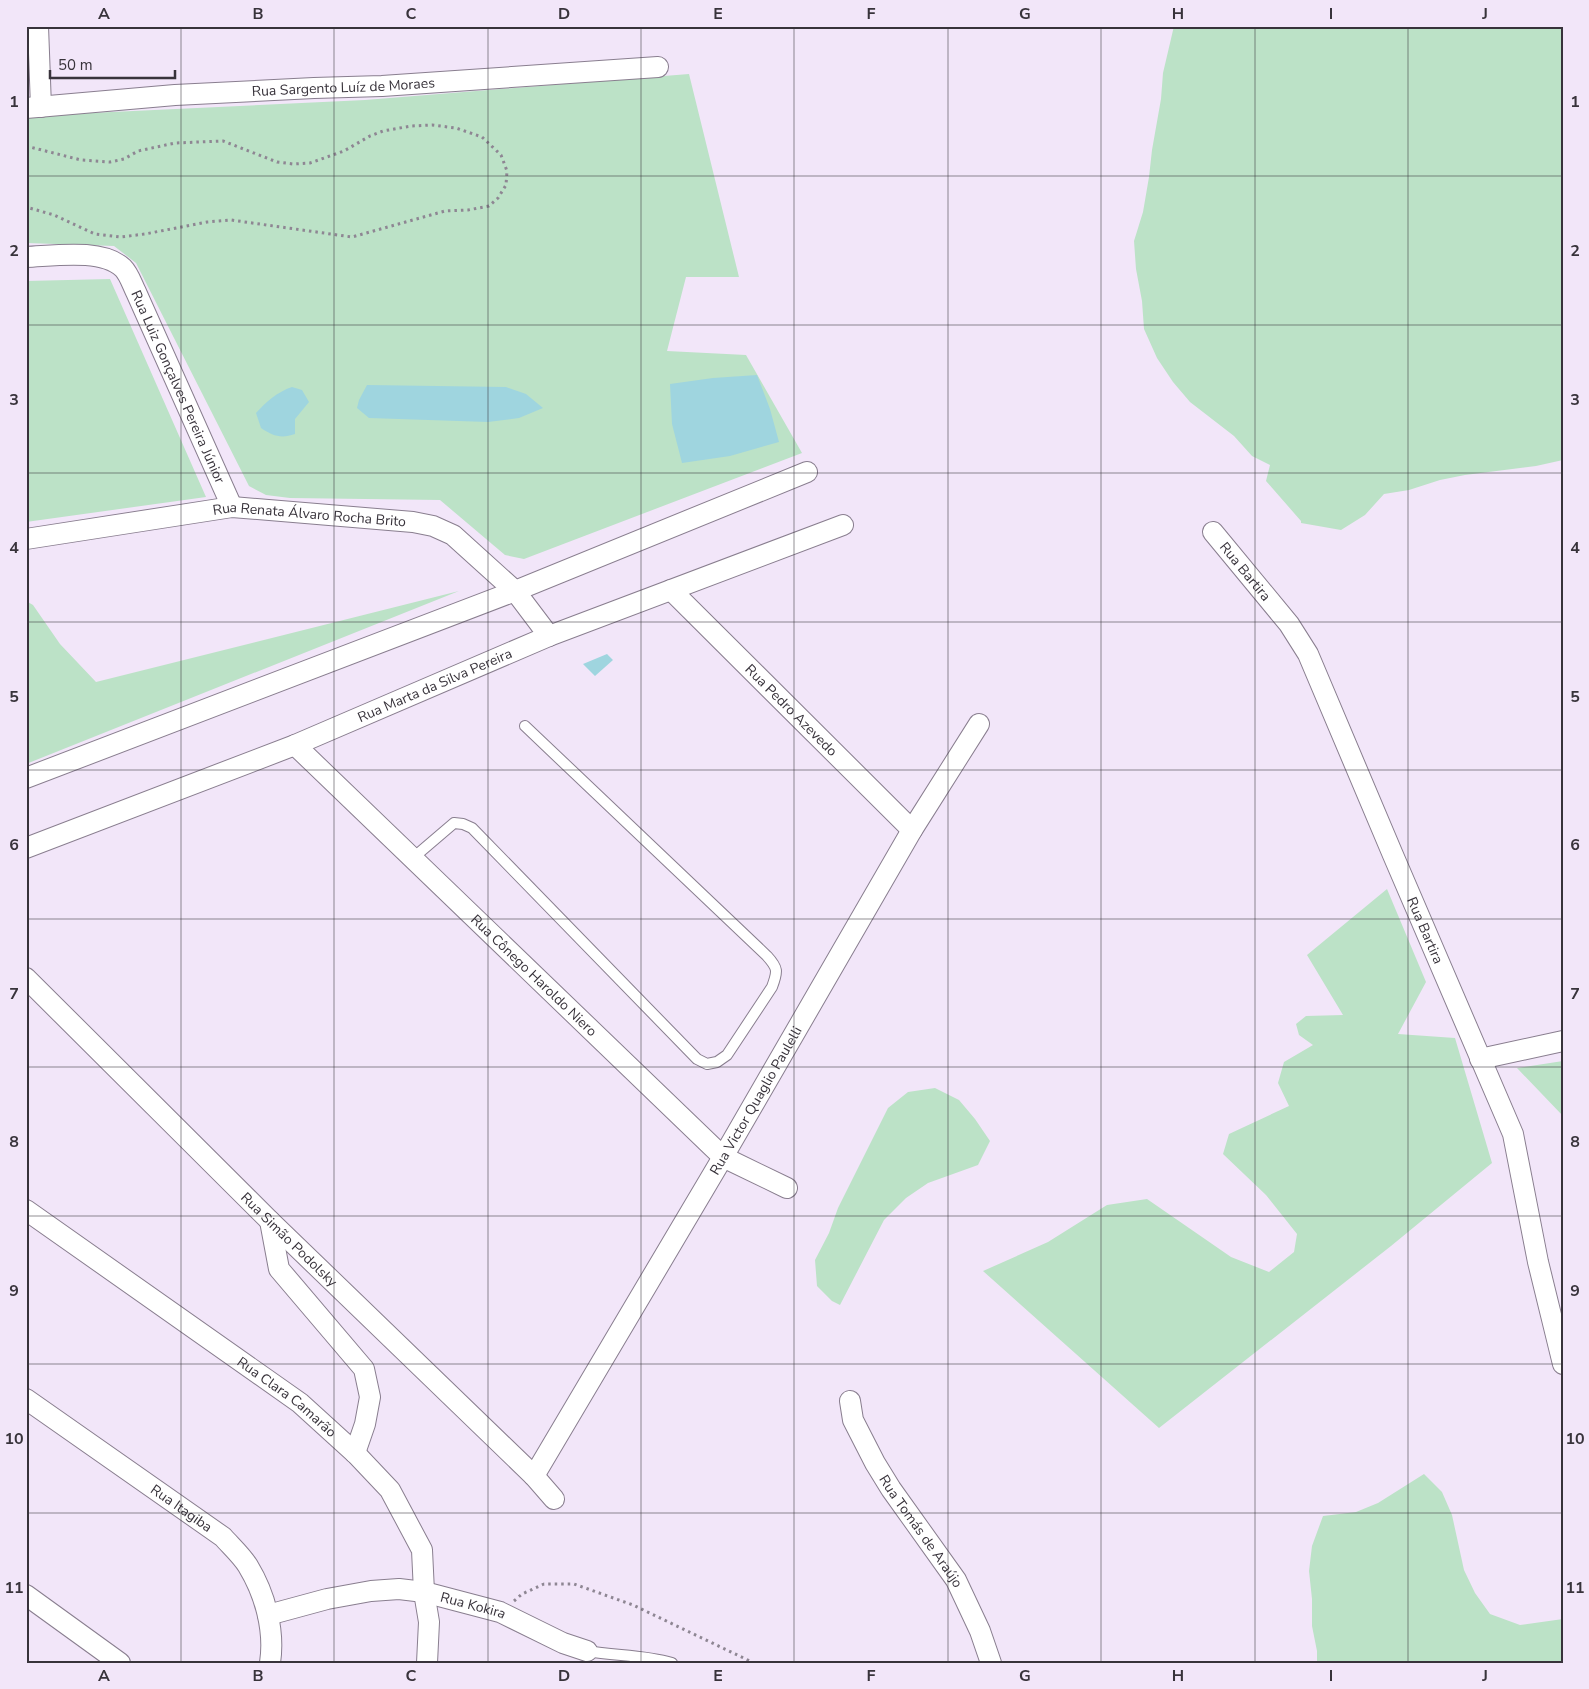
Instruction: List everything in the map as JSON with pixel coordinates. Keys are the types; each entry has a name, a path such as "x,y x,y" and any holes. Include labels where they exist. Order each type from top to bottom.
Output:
{"street":[{"path":"34,107 38,26"},
{"name":"Rua Sargento Luíz de Moraes","path":"34,107 175,95 382,86 658,67"},
{"name":"Rua Luiz Gonçalves Pereira Júnior","path":"26,257 92,255 109,260 122,267 136,292 232,508"},
{"path":"26,778 515,591 807,472"},
{"name":"Rua Renata Álvaro Rocha Brito","path":"26,539 232,508 413,522 433,526 453,535 515,591 549,636"},
{"name":"Rua Marta da Silva Pereira","path":"26,848 295,745 549,636 844,525"},
{"name":"Rua Bartira","path":"1213,532 1289,624 1308,654 1513,1134 1538,1262 1563,1364"},
{"name":"Rua Pedro Azevedo","path":"671,590 912,830"},
{"name":"Rua Victor Quaglio Paulelli","path":"534,1476 723,1157 912,830 979,724"},
{"name":"Rua Cônego Haroldo Niero","path":"295,745 723,1157 787,1188"},
{"name":"Rua Simão Podolsky","path":"26,978 270,1221 534,1476 554,1499"},
{"path":"1480,1059 1563,1041"},
{"name":"Rua Clara Camarão","path":"26,1210 300,1403 355,1453 390,1490 422,1550 424,1592 429,1622 427,1663"},
{"path":"270,1221 279,1269 364,1369 370,1398 365,1424 355,1453"},
{"name":"Rua Itagiba","path":"26,1399 223,1537 248,1565 260,1590 268,1615 272,1653 270,1663"},
{"name":"Rua Tomás de Araújo","path":"850,1401 853,1420 875,1463 891,1489 956,1580 980,1631 991,1663"},
{"name":"Rua Kokira","path":"268,1615 327,1599 371,1591 399,1589 424,1592 500,1612 563,1642 587,1651"},
{"path":"26,1595 120,1663"}],"lane":[{"path":"413,858 454,823 472,828 698,1058 707,1064 717,1062 726,1055 772,986 777,974 776,966 525,726"},
{"name":"Rua Kokira","path":"587,1651 609,1655 634,1655 657,1658 672,1663"}],"path":[{"path":"26,146 81,160 110,162 124,159 138,151 175,143 223,141 277,162 310,164 344,151 383,131 411,126 432,125 456,128 482,137 501,155 508,171 506,186 498,198 489,206 468,210 445,211 352,237 231,220 207,222 145,234 111,236 94,234 54,215 26,207"},
{"path":"500,1612 522,1594 544,1584 574,1584 633,1605 754,1663"}],"green space":[{"path":"1174,26 1563,26 1563,460 1536,466 1465,475 1440,480 1409,490 1384,494 1365,515 1341,530 1301,523 1266,481 1270,465 1252,456 1234,436 1190,402 1173,382 1157,358 1144,329 1134,241 1143,212 1161,99 1163,73"},
{"path":"689,74 739,277 686,277 667,351 746,355 802,453 524,559 505,555 440,500 290,498 266,495 249,486 136,263 114,246 26,243 26,116 365,100"},
{"path":"110,279 206,497 26,522 26,281"},
{"path":"459,591 26,764 26,601 33,605 60,644 96,682"},
{"path":"1387,889 1426,982 1398,1034 1455,1038 1492,1163 1391,1246 1159,1428 983,1271 1048,1242 1107,1205 1147,1199 1231,1257 1269,1272 1294,1252 1297,1234 1266,1195 1223,1154 1229,1134 1289,1106 1278,1083 1284,1062 1313,1045 1299,1035 1296,1024 1306,1016 1343,1015 1307,955"},
{"path":"1563,1061 1563,1116 1517,1068"},
{"path":"935,1088 959,1100 990,1141 978,1165 928,1183 906,1198 884,1220 840,1305 832,1301 817,1286 815,1260 829,1233 838,1208 888,1108 908,1092"},
{"path":"1424,1474 1442,1492 1452,1515 1464,1570 1475,1593 1490,1614 1520,1625 1563,1619 1563,1663 1317,1663 1317,1651 1312,1626 1309,1571 1312,1546 1323,1516 1356,1512 1378,1503"}],"water":[{"path":"757,375 770,409 779,442 730,456 682,463 672,424 670,384 713,378"},
{"path":"367,385 506,387 526,394 543,408 519,418 488,422 369,418 357,408"},
{"path":"292,387 302,390 309,402 295,419 295,434 277,436 269,433 261,428 256,413 272,398"},
{"path":"607,654 613,660 595,676 583,664"}]}
